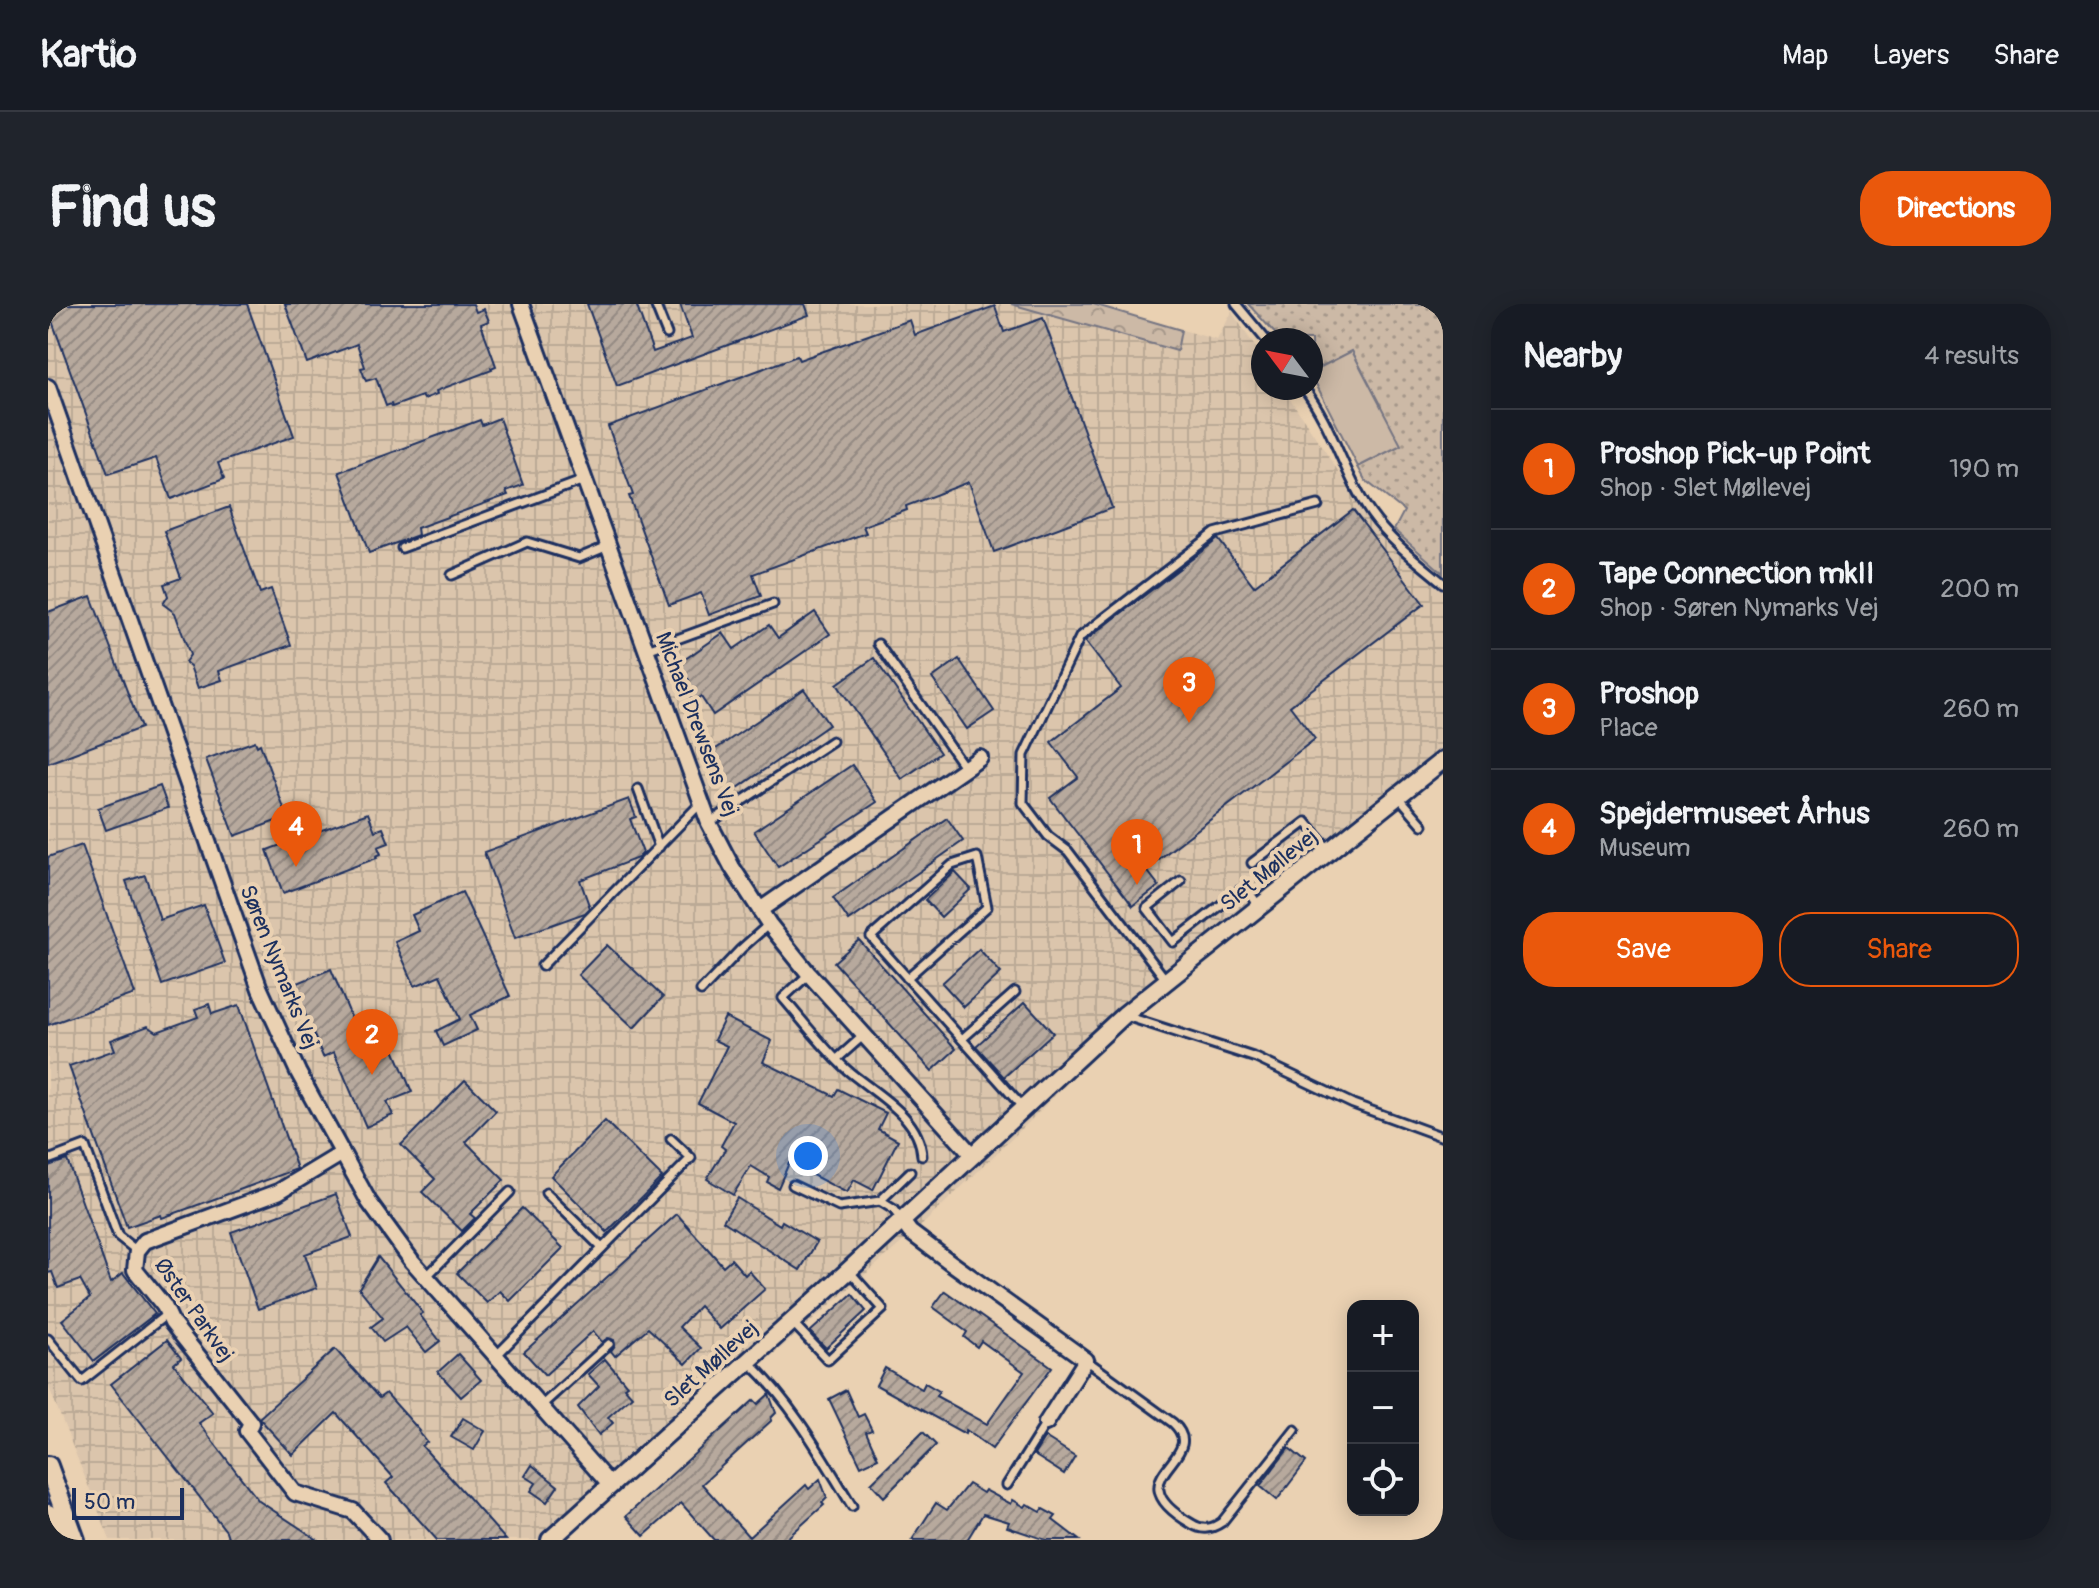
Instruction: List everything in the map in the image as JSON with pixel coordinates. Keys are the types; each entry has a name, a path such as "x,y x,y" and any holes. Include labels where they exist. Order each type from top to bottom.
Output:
{"main road":[{"path":"48,1466 75,1540"},
{"path":"48,1514 57,1540"}],"street":[{"name":"Michael Drewsens Vej","path":"521,304 709,823 769,924 809,974 973,1156"},
{"name":"Søren Nymarks Vej","path":"48,387 260,989 298,1072 369,1202 426,1277 610,1485"},
{"path":"760,910 980,758"},
{"name":"Slet Møllevej","path":"550,1540 848,1271 1124,1015 1443,760"},
{"name":"Øster Parkvej","path":"341,1154 278,1192 145,1241 137,1251 135,1270 172,1323 251,1423 247,1431 295,1493 353,1511 380,1540"},
{"path":"902,1221 910,1232 1086,1360 1046,1423"}],"lane":[{"path":"655,304 667,334"},
{"path":"1236,304 1256,328"},
{"path":"1312,400 1371,513 1386,531 1443,583"},
{"path":"402,548 584,480"},
{"path":"1166,980 1068,851 1048,836 1023,803 1024,755 1080,637 1215,533 1318,505"},
{"path":"452,575 527,542 579,558 608,546"},
{"path":"645,651 773,604"},
{"path":"878,644 965,768"},
{"path":"709,823 832,741"},
{"path":"638,789 659,847"},
{"path":"1398,795 1423,825"},
{"path":"542,966 701,803"},
{"path":"1252,863 1306,822 1329,850"},
{"path":"907,978 987,907 977,857 952,865 871,937 907,978 1024,1109"},
{"path":"1181,881 1147,908 1173,942 1239,891 1249,892 1259,906"},
{"path":"701,991 769,924"},
{"path":"809,974 783,998 837,1059 911,1125 921,1143 922,1156"},
{"path":"962,1039 1015,992"},
{"path":"1124,1015 1256,1058 1353,1104 1443,1137"},
{"path":"837,1059 864,1035"},
{"path":"496,1356 691,1158 671,1139"},
{"path":"48,1160 85,1146 118,1236 137,1251"},
{"path":"793,1185 839,1207 880,1201 910,1172"},
{"path":"426,1277 510,1192"},
{"path":"546,1193 602,1248"},
{"path":"880,1201 893,1209 902,1221"},
{"path":"792,1321 828,1360 883,1309 848,1271"},
{"path":"48,1339 82,1381 168,1314"},
{"path":"541,1406 609,1344"},
{"path":"748,1360 776,1387 798,1417 852,1506"},
{"path":"1086,1360 1181,1432 1182,1446 1162,1475 1159,1495 1177,1515 1201,1529 1215,1527 1222,1522 1295,1430"},
{"path":"1007,1485 1046,1423"}],"shaded area":[{"path":"48,304 1093,304 1217,340 1232,312 1251,341 1251,400 1291,400 1386,543 1443,591 1443,770 1120,1028 1028,1123 921,1226 560,1540 110,1540 48,1385"}],"green space":[{"path":"1011,304 1093,304 1181,330 1177,351"},
{"path":"1248,304 1443,304 1443,573 1394,530 1404,511 1365,480 1358,467 1400,445 1352,351 1323,366 1323,328 1270,328"},
{"path":"1352,351 1401,445 1358,467 1323,398 1323,366"}],"building":[{"path":"48,304 247,304 294,436 218,463 224,479 171,499 156,458 108,474"},
{"path":"285,304 473,304 476,312 484,309 489,321 481,324 496,366 424,399 422,396 392,407 391,404 386,406 376,378 366,381 357,344 307,363"},
{"path":"587,304 636,304 653,352 692,338 680,304 805,304 809,315 617,386"},
{"path":"995,306 1004,332 1043,318 1112,508 994,552 969,482 863,526 866,533 753,574 761,596 709,615 701,593 669,605 629,496 633,495 608,426 797,356 799,360 910,320 915,335"},
{"path":"499,418 523,485 506,491 508,495 417,528 418,535 369,553 339,472 480,420 482,425"},
{"path":"229,507 260,593 271,589 291,645 219,671 222,680 198,688 190,666 185,662 190,655 175,613 163,604 168,596 164,584 181,578 164,531"},
{"path":"1353,510 1424,604 1290,706 1315,739 1146,869 1159,886 1133,906 1050,798 1078,777 1051,742 1121,688 1085,641 1218,539 1254,586"},
{"path":"91,596 141,728 48,763 48,612"},
{"path":"815,612 830,634 713,715 701,697 694,702 683,685 689,680 678,664 723,633 734,649 769,625 778,638"},
{"path":"874,658 940,753 902,779 837,684"},
{"path":"959,659 994,711 967,729 932,678"},
{"path":"804,689 829,725 732,792 707,755"},
{"path":"255,741 257,746 260,744 286,814 282,815 284,818 235,836 206,759"},
{"path":"852,765 877,802 778,867 754,831"},
{"path":"160,786 168,808 106,830 98,808"},
{"path":"629,799 636,817 630,819 643,853 638,858 580,880 590,908 585,913 515,938 484,852"},
{"path":"368,813 375,831 383,828 389,843 378,847 381,854 377,858 283,893 267,850"},
{"path":"947,818 963,841 849,921 833,898"},
{"path":"82,845 135,994 48,1025 48,857"},
{"path":"955,872 971,889 941,917 925,900"},
{"path":"145,875 160,920 204,905 225,963 162,985 126,881"},
{"path":"462,892 510,996 470,1015 477,1030 443,1046 436,1031 460,1019 440,975 415,986 395,942 419,931 412,915"},
{"path":"859,940 956,1049 932,1071 834,962"},
{"path":"607,945 663,997 634,1028 578,975"},
{"path":"979,949 1001,973 964,1007 942,983"},
{"path":"331,969 357,1031 382,1021 412,1092 387,1102 393,1115 366,1127 334,1052 323,1057 293,985"},
{"path":"1025,1002 1053,1033 1004,1077 976,1046"},
{"path":"209,1004 212,1014 239,1005 297,1169 162,1218 161,1215 127,1227 69,1066 115,1050 111,1040 148,1026 157,1032 198,1017 195,1009"},
{"path":"725,1017 772,1041 763,1062 834,1096 838,1089 886,1113 878,1129 898,1140 873,1190 854,1180 847,1193 789,1163 778,1188 767,1182 769,1177 751,1166 733,1195 707,1179 725,1149 721,1146 734,1122 698,1103 727,1046 714,1040"},
{"path":"465,1080 496,1111 466,1142 504,1180 470,1214 475,1218 462,1231 422,1192 435,1179 401,1145"},
{"path":"605,1121 662,1177 607,1232 551,1176"},
{"path":"67,1160 111,1282 123,1273 155,1314 94,1361 62,1320 90,1298 80,1280 58,1288 52,1272 48,1273 48,1166"},
{"path":"336,1194 352,1237 305,1254 317,1288 258,1309 231,1232"},
{"path":"737,1198 780,1225 782,1221 817,1242 800,1270 723,1221"},
{"path":"522,1208 563,1248 510,1301 500,1291 487,1303 457,1273"},
{"path":"677,1214 723,1266 731,1259 745,1275 749,1271 765,1289 720,1329 699,1306 679,1327 701,1348 686,1364 648,1328 615,1356 611,1351 614,1340 608,1338 602,1342 593,1331 545,1375 524,1352"},
{"path":"378,1257 423,1313 420,1315 440,1341 426,1352 406,1327 383,1342 371,1327 383,1318 359,1288"},
{"path":"945,1291 1052,1367 992,1449 966,1430 965,1434 876,1385 885,1368 922,1389 925,1383 939,1391 936,1396 987,1424 1024,1372 981,1341 977,1347 964,1337 967,1332 933,1307"},
{"path":"852,1294 866,1311 826,1348 810,1332"},
{"path":"167,1340 181,1358 174,1364 213,1413 199,1423 259,1501 318,1540 229,1540 226,1531 111,1384"},
{"path":"335,1349 379,1398 386,1393 420,1431 427,1442 422,1446 506,1540 437,1540 386,1483 393,1477 336,1413 293,1455 259,1418"},
{"path":"458,1354 481,1380 461,1397 438,1372"},
{"path":"605,1359 627,1385 624,1387 632,1396 608,1417 613,1423 599,1435 578,1407 599,1386 588,1374"},
{"path":"846,1390 858,1417 864,1414 872,1430 866,1432 878,1458 861,1466 829,1399"},
{"path":"769,1394 776,1413 772,1420 702,1484 749,1537 806,1485 809,1489 820,1479 827,1498 822,1503 824,1505 785,1540 714,1540 681,1503 644,1536 626,1516 754,1400 758,1404"},
{"path":"463,1418 485,1431 474,1450 451,1437"},
{"path":"923,1432 936,1445 884,1497 871,1483"},
{"path":"1045,1437 1075,1456 1064,1474 1034,1455"},
{"path":"1289,1448 1306,1462 1277,1500 1260,1486"},
{"path":"532,1465 558,1486 547,1502 531,1491 536,1483 525,1476"},
{"path":"968,1484 1011,1504 1013,1500 1041,1512 1043,1509 1056,1516 1053,1520 1079,1540 1046,1540 1007,1527 1009,1522 983,1514 967,1540 912,1540 936,1503 947,1510"}],"place":[{"name":"Proshop","path":"1189,723"},
{"name":"Spejdermuseet Århus","path":"296,867"},
{"name":"Proshop Pick-up Point","path":"1137,885"},
{"name":"Tape Connection mkII","path":"372,1075"}]}
